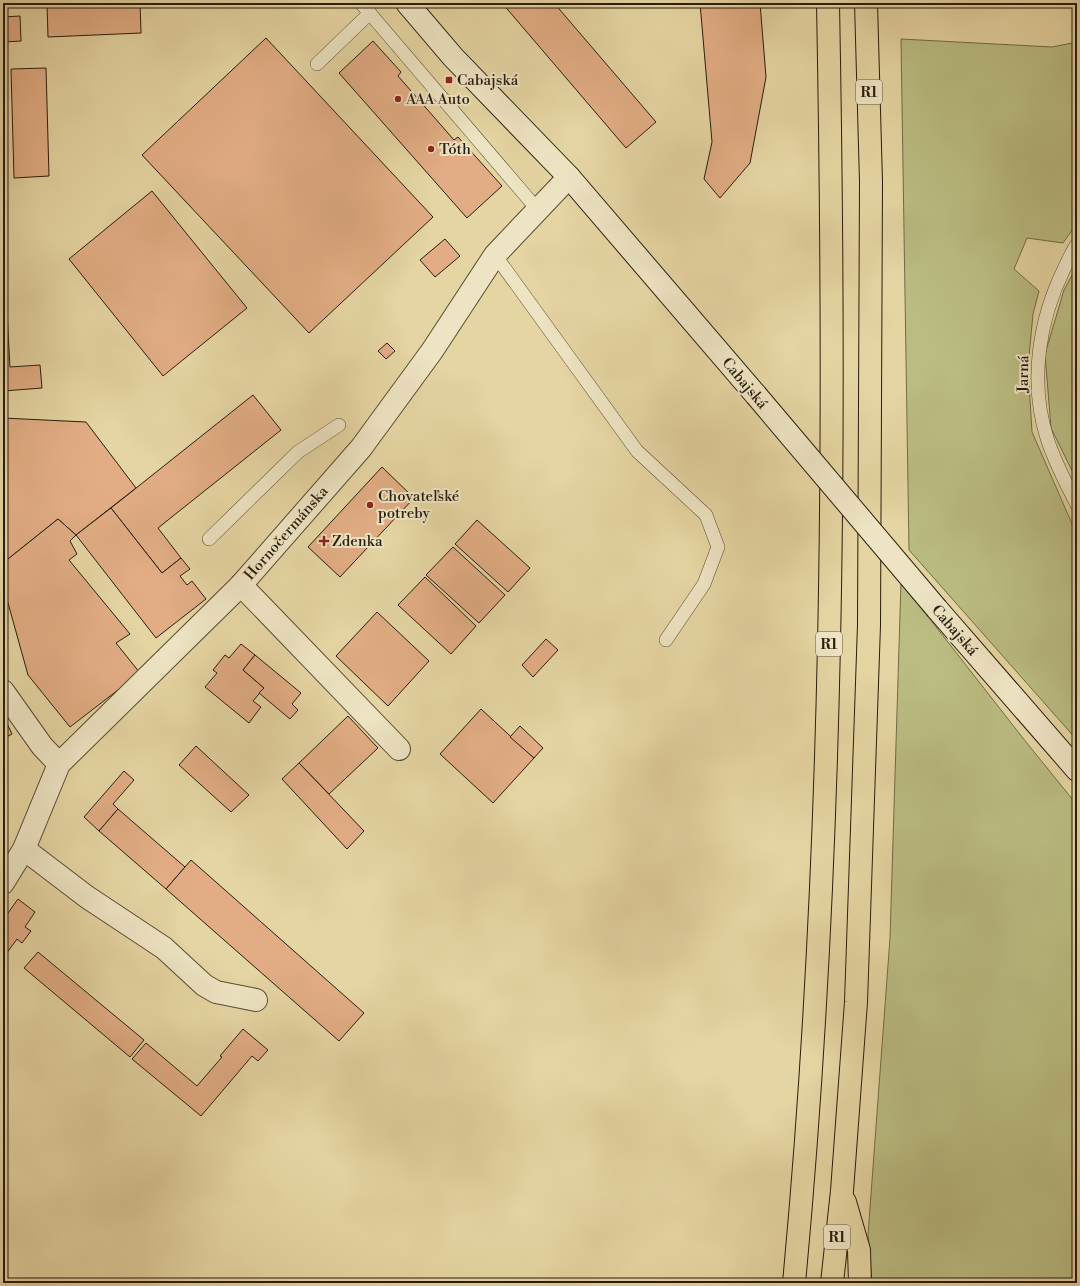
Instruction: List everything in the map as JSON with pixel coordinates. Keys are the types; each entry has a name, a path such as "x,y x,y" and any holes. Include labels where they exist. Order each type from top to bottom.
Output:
{"highway":[{"name":"R1","path":"794,1283 804,1170 815,1000 825,790 832,406 828,3"},
{"name":"R1","path":"832,1283 842,1191 856,1002 869,625 871,182 866,3"},
{"path":"842,1191 859,1250 860,1283"}],"street":[{"name":"Cabajská","path":"407,3 453,57 568,177 756,395 936,609 1077,770"},
{"name":"Hornočermánska","path":"3,883 24,850 59,764 241,585 361,448 432,351 495,255 568,177"},
{"path":"241,585 399,749"},
{"path":"3,691 42,746 59,764"},
{"path":"24,850 87,897 164,948 204,985 216,992 256,1000"}],"lane":[{"path":"317,64 366,8 538,209"},
{"name":"Jarná","path":"1077,244 1060,278 1047,312 1040,350 1038,383 1040,411 1047,438 1077,505"},
{"path":"495,255 638,451 706,515 718,546 704,584 666,640"},
{"path":"209,539 298,452 339,425"}],"green space":[{"path":"901,39 1052,47 1077,42 1077,223 1063,243 1027,238 1014,269 1039,291 1033,314 1028,367 1032,432 1076,533 1077,532 1077,740 909,550"},
{"path":"1077,266 1077,481 1051,428 1045,354 1064,290"},
{"path":"901,582 1077,805 1077,1283 872,1283 868,1235 890,938"}],"building":[{"path":"47,3 140,3 141,33 48,37"},
{"path":"502,3 554,3 656,122 626,148"},
{"path":"700,3 760,3 766,77 750,163 720,198 704,179 712,142"},
{"path":"20,16 21,41 4,42 3,17"},
{"path":"266,38 433,217 309,333 142,155"},
{"path":"373,41 401,72 398,76 454,140 458,137 502,186 467,218 339,73"},
{"path":"46,68 49,176 14,178 11,69"},
{"path":"152,191 247,308 163,376 69,259"},
{"path":"445,239 460,256 435,277 420,260"},
{"path":"7,313 10,367 40,365 42,388 3,391 3,314"},
{"path":"387,343 395,351 386,359 378,351"},
{"path":"253,395 281,430 158,528 181,558 162,573 111,508"},
{"path":"3,418 86,422 136,488 76,535 58,519 3,563"},
{"path":"382,467 414,498 340,577 308,547"},
{"path":"111,508 162,573 181,558 190,569 180,576 187,585 192,581 206,599 156,638 76,535"},
{"path":"58,519 76,535 70,541 77,554 69,560 130,634 116,643 140,673 70,727 28,675 3,585 3,563"},
{"path":"477,520 530,568 508,592 455,544"},
{"path":"453,547 505,595 479,623 426,575"},
{"path":"425,577 476,626 451,654 398,605"},
{"path":"377,612 429,661 388,706 336,656"},
{"path":"546,639 558,650 533,677 522,665"},
{"path":"241,644 255,655 243,670 264,688 253,701 261,707 249,723 205,687 217,673 213,670 225,655 229,658"},
{"path":"255,655 301,693 292,704 298,710 290,719 259,693 264,688 243,670"},
{"path":"481,709 534,758 493,803 440,754"},
{"path":"3,715 12,734 3,739"},
{"path":"348,716 378,748 329,794 299,763"},
{"path":"520,726 543,748 534,758 510,737"},
{"path":"196,746 249,795 231,812 179,765"},
{"path":"299,763 364,831 347,849 282,779"},
{"path":"124,771 134,780 113,804 118,809 99,831 84,817"},
{"path":"118,809 185,867 166,889 99,831"},
{"path":"191,860 364,1013 339,1041 166,889"},
{"path":"18,899 35,912 25,927 31,931 22,943 17,939 3,958 3,920"},
{"path":"38,952 144,1040 130,1057 24,968"},
{"path":"243,1029 268,1050 258,1061 252,1056 201,1116 132,1059 146,1043 197,1086 222,1057 220,1056"}],"place":[{"name":"Cabajská","path":"449,80"},
{"name":"AAA Auto","path":"398,99"},
{"name":"Tóth","path":"431,149"},
{"name":"Chovateľské potreby","path":"370,505"},
{"name":"Zdenka","path":"324,541"}]}
